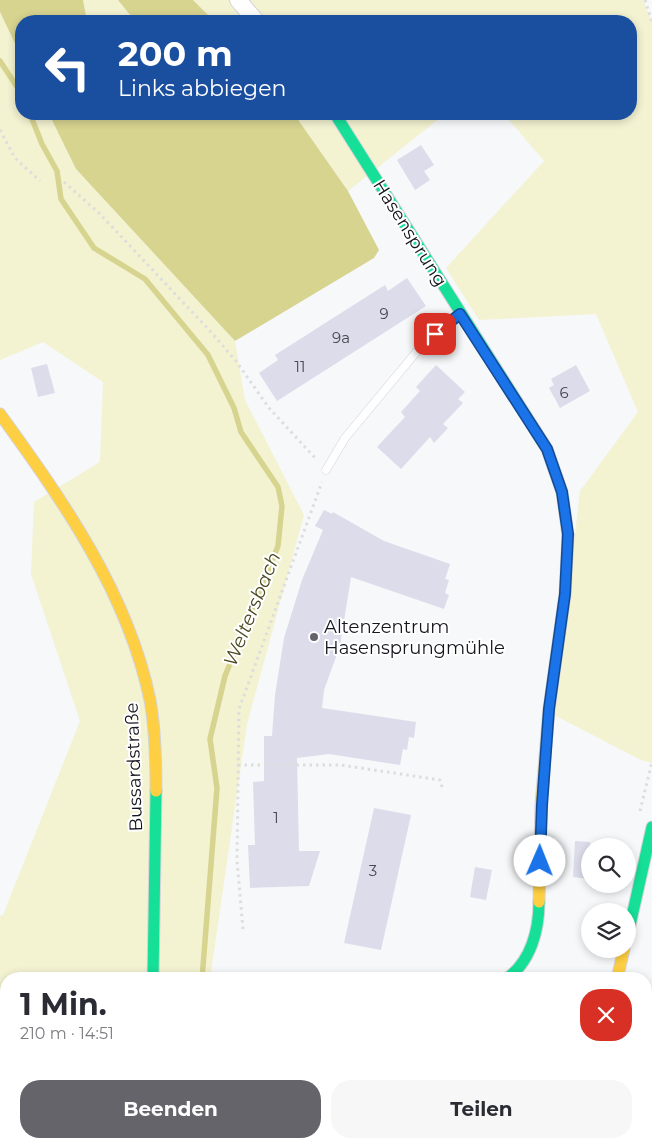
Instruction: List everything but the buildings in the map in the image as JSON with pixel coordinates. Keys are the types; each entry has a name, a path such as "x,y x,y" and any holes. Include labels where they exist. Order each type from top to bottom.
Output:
{"street":[{"path":"238,0 251,15"},
{"name":"Hasensprung","path":"339,120 547,449 562,492 568,534 565,594 549,709 542,805 539,916 533,945 513,972"},
{"name":"Bussardstraße","path":"0,414 60,497 98,565 132,638 150,701 156,779 153,972"},
{"path":"635,903 652,827"},
{"path":"619,972 622,958"}],"lane":[{"path":"326,470 344,438 423,344 460,314"}],"path":[{"path":"645,0 652,22"},
{"path":"0,130 14,158 40,181"},
{"path":"64,182 99,213 210,331 236,361 269,408 326,470 239,709 238,861 242,929"},
{"path":"238,765 341,765 440,780 443,790"}],"green space":[{"path":"83,0 118,0 130,15 86,15"},
{"path":"193,0 643,0 652,22 652,763 641,760 554,715 580,491 638,412 596,314 479,320 446,268 544,161 509,120 637,120 637,15 208,15"},
{"path":"0,12 15,43 15,120 52,120 76,169 235,341 245,400 304,515 247,724 211,972 0,972 0,916 3,915 80,721 31,574 34,502 100,462 103,382 43,342 0,360"},
{"path":"298,120 437,120 348,191"}],"shaded area":[{"path":"0,0 83,0 86,15 15,15 15,43 0,12"},
{"path":"118,0 193,0 208,15 130,15"},
{"path":"52,120 298,120 348,191 379,250 374,258 235,341 76,169"}],"waterway":[{"name":"Weltersbach","path":"0,61 15,84"},
{"name":"Weltersbach","path":"32,120 42,144 57,171 61,199 94,248 145,279 208,355 234,408 241,432 278,487 282,506 278,546 225,676 210,739 217,788 203,972"}],"traffic: fast":[{"path":"339,120 547,449 562,492 568,535"},
{"path":"153,972 156,791"},
{"path":"635,903 652,827"},
{"path":"515,972 522,964 532,945 539,913 539,902"}],"traffic: slow":[{"path":"0,414 47,480 69,515 109,585 126,622 140,661 152,711 156,791"},
{"path":"539,902 541,805 549,709 565,594 568,535"},
{"path":"619,972 622,958"}],"place":[{"name":"Altenzentrum Hasensprungmühle","path":"314,637"}],"route":[{"path":"435,334 460,314 547,449 562,492 568,534 565,594 549,709 540,861"}]}
